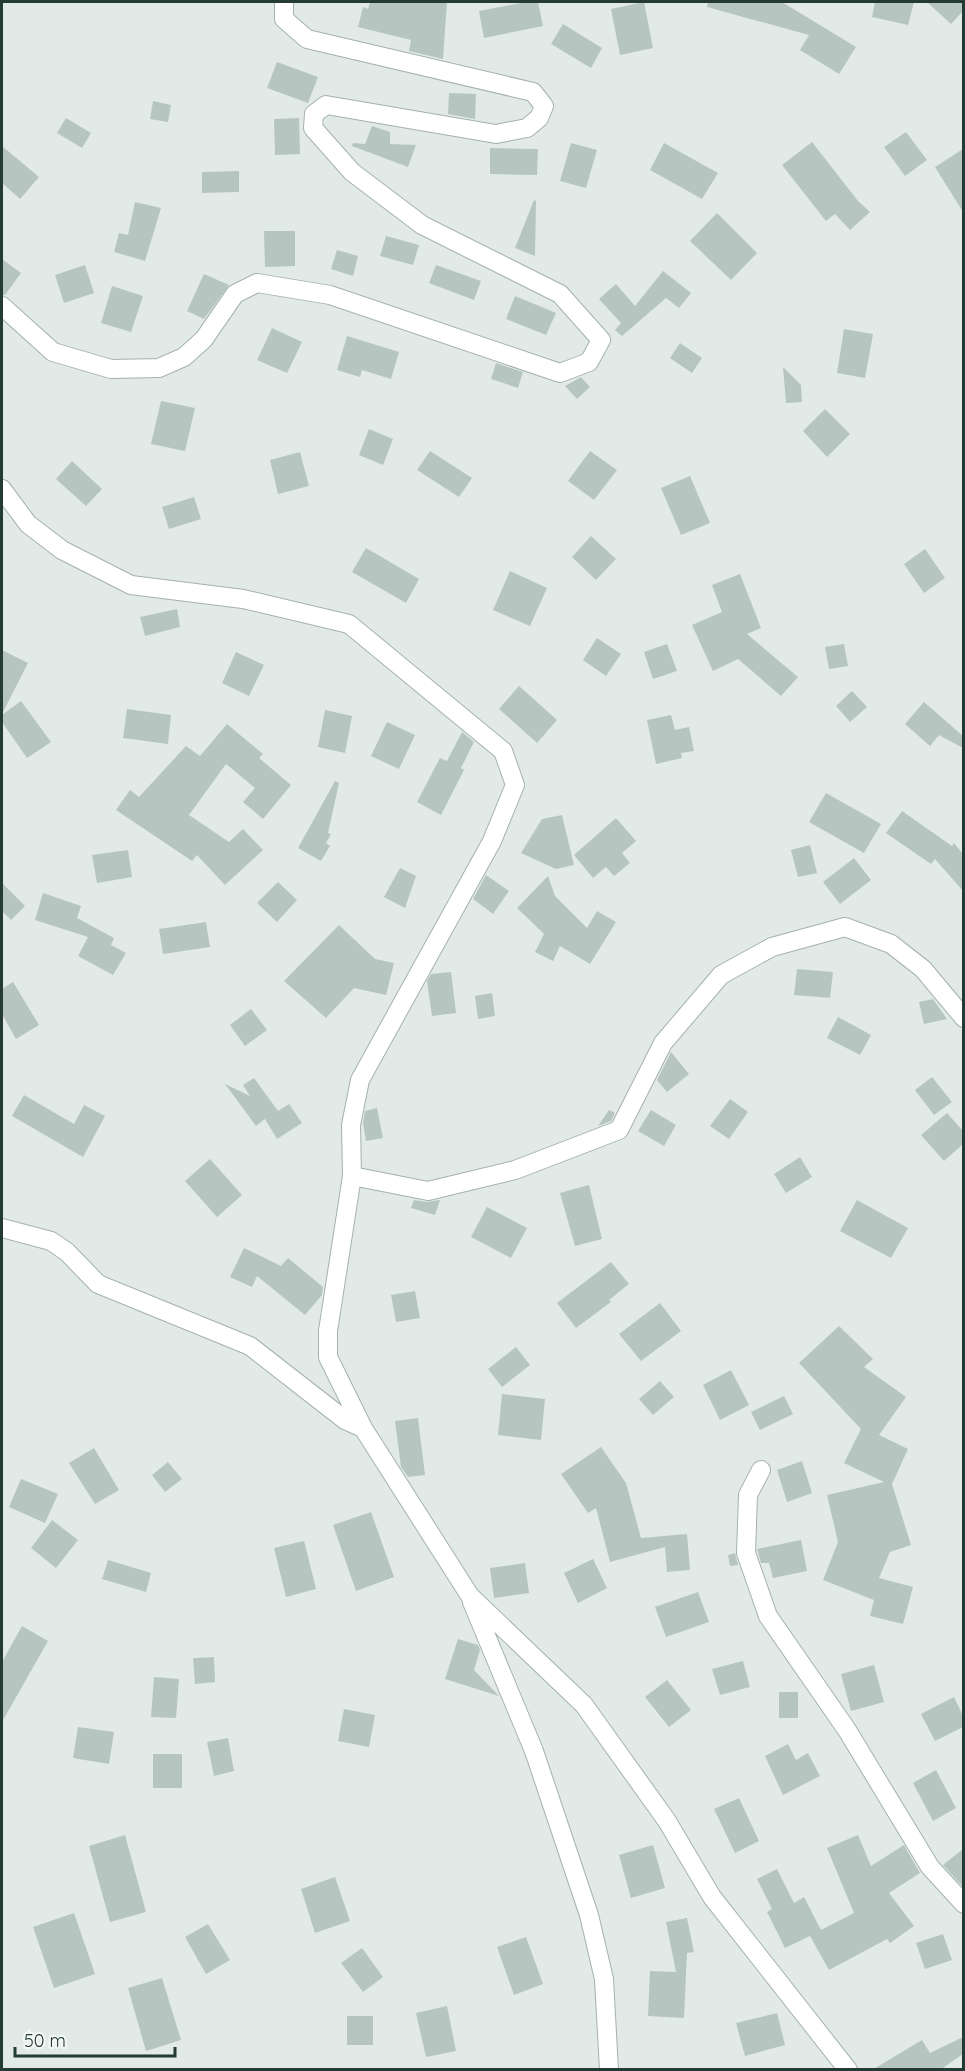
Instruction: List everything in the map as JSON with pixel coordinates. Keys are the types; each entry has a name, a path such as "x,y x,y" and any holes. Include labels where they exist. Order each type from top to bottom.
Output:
{"street":[{"path":"2,306 53,352 111,369 159,368 184,357 204,339 235,294 257,283 330,295 560,373 589,362 601,340 560,294 422,225 352,172 313,128 314,114 327,105 496,134 527,128 539,118 544,106 532,92 307,39 284,19 284,2"},
{"path":"2,489 28,524 62,550 131,585 243,599 349,624 503,751 514,785 492,841 360,1080 351,1125 352,1176 328,1331 328,1357 363,1428 470,1596 534,1751 589,1915 604,1979 609,2070"},
{"path":"352,1176 428,1191 515,1170 619,1130 663,1043 721,975 772,947 845,927 891,944 923,969 963,1018"},
{"path":"2,1228 51,1241 67,1252 98,1284 250,1346 345,1419 363,1428"},
{"path":"761,1470 748,1495 746,1553 768,1616 847,1730 930,1867 963,1904"},
{"path":"470,1596 584,1705 667,1821 712,1897 848,2070"}],"building":[{"path":"370,2 447,2 443,59 409,51 411,40 358,27 363,7 368,9"},
{"path":"526,2 538,2 543,26 484,38 479,11"},
{"path":"644,2 653,48 620,55 611,9"},
{"path":"708,2 782,2 856,47 839,74 800,50 809,35 707,7"},
{"path":"875,2 914,2 908,25 872,17"},
{"path":"927,2 963,2 963,11 951,24"},
{"path":"563,24 602,48 591,68 551,44"},
{"path":"277,62 318,77 308,103 267,88"},
{"path":"449,93 476,94 475,119 448,114"},
{"path":"153,101 171,105 168,122 150,119"},
{"path":"66,118 91,133 82,148 57,133"},
{"path":"299,118 300,154 275,155 274,119"},
{"path":"372,126 390,132 390,144 416,145 408,167 352,146 353,143 365,144"},
{"path":"906,132 927,160 905,176 884,147"},
{"path":"812,142 858,201 870,212 850,230 835,214 826,221 782,165"},
{"path":"571,143 597,150 586,188 560,181"},
{"path":"664,143 718,173 702,199 650,170"},
{"path":"2,146 39,177 20,199 2,183"},
{"path":"490,148 538,149 537,175 490,174"},
{"path":"963,149 963,212 935,167"},
{"path":"239,171 239,192 202,193 202,172"},
{"path":"534,200 536,201 535,256 515,248"},
{"path":"135,202 161,208 145,261 114,252 119,233 128,235"},
{"path":"717,213 757,253 731,280 690,241"},
{"path":"264,231 295,231 295,266 265,267"},
{"path":"386,236 419,245 413,265 380,256"},
{"path":"337,250 358,256 353,276 331,269"},
{"path":"2,259 21,273 5,295 2,295"},
{"path":"85,265 94,293 64,303 55,275"},
{"path":"436,265 481,281 474,300 429,283"},
{"path":"663,271 691,293 679,308 666,298 622,336 615,330 621,323 599,299 616,284 635,306"},
{"path":"204,274 229,285 204,319 187,311"},
{"path":"112,286 143,296 131,332 101,323"},
{"path":"515,296 556,313 546,335 506,319"},
{"path":"272,328 302,342 287,373 257,360"},
{"path":"844,329 873,334 865,378 837,373"},
{"path":"347,336 399,352 391,379 362,370 360,377 337,370"},
{"path":"680,343 702,358 692,373 670,358"},
{"path":"496,363 523,372 518,388 491,379"},
{"path":"783,367 801,385 802,402 786,403"},
{"path":"581,377 590,387 577,399 565,386"},
{"path":"161,401 195,408 185,451 151,444"},
{"path":"825,409 850,434 827,457 803,431"},
{"path":"369,429 393,439 383,465 359,455"},
{"path":"430,451 472,478 459,497 417,470"},
{"path":"590,451 617,470 594,500 568,481"},
{"path":"300,452 309,486 278,494 270,460"},
{"path":"72,461 102,489 86,506 56,479"},
{"path":"690,476 710,523 681,535 661,488"},
{"path":"194,497 201,519 169,529 162,507"},
{"path":"591,536 616,559 596,580 572,557"},
{"path":"366,548 419,579 406,603 352,572"},
{"path":"925,549 945,578 924,593 904,564"},
{"path":"510,571 547,588 530,626 493,610"},
{"path":"740,574 761,628 747,634 798,677 781,696 738,659 713,671 692,625 722,612 712,585"},
{"path":"177,609 180,627 145,636 140,617"},
{"path":"597,638 621,654 606,676 583,660"},
{"path":"667,644 677,671 653,679 644,652"},
{"path":"844,644 848,666 829,669 825,647"},
{"path":"2,650 28,663 2,714"},
{"path":"236,652 264,665 249,696 222,683"},
{"path":"519,686 557,720 537,743 499,709"},
{"path":"852,691 867,707 850,722 836,706"},
{"path":"21,701 51,742 27,758 2,722 2,715"},
{"path":"924,702 963,736 963,748 939,735 930,746 905,724"},
{"path":"127,709 171,715 168,744 123,738"},
{"path":"325,710 352,716 345,753 318,747"},
{"path":"671,715 675,730 689,727 694,751 681,753 682,758 656,764 647,720"},
{"path":"387,722 415,735 399,769 371,756"},
{"path":"227,724 263,754 259,758 291,785 263,819 243,802 255,788 226,764 189,815 229,842 243,829 263,850 225,885 197,855 192,861 116,810 130,790 139,797 186,746 200,756"},
{"path":"462,732 474,742 461,768 464,770 441,815 417,802 440,758 447,761"},
{"path":"335,781 339,783 328,833 331,834 326,843 330,846 321,861 298,848"},
{"path":"826,793 881,824 864,853 809,822"},
{"path":"902,811 952,846 954,843 963,854 963,891 935,859 931,864 886,833"},
{"path":"562,815 574,865 556,869 521,853 542,819"},
{"path":"616,818 636,841 622,853 630,863 614,876 606,867 593,878 574,855"},
{"path":"810,845 817,873 798,877 791,850"},
{"path":"128,850 132,877 97,883 92,855"},
{"path":"854,858 871,880 840,904 823,882"},
{"path":"400,868 416,876 405,908 384,897"},
{"path":"486,875 509,891 493,914 473,899"},
{"path":"548,876 555,896 587,928 597,911 616,922 590,964 560,946 553,961 535,952 544,934 517,908"},
{"path":"278,882 297,900 277,922 257,903"},
{"path":"2,883 25,906 11,920 2,911"},
{"path":"43,893 81,906 77,918 114,938 111,945 126,953 113,975 78,956 88,937 35,920"},
{"path":"206,922 210,947 163,954 159,929"},
{"path":"339,925 375,959 394,963 386,995 354,988 326,1018 284,981"},
{"path":"797,969 833,972 830,998 794,995"},
{"path":"451,972 456,1013 432,1016 427,981 431,974"},
{"path":"13,982 39,1025 16,1039 2,1014 2,989"},
{"path":"492,993 495,1016 478,1019 475,996"},
{"path":"933,999 947,1019 924,1024 919,1002"},
{"path":"251,1009 267,1030 245,1046 230,1025"},
{"path":"838,1017 871,1035 860,1055 827,1038"},
{"path":"671,1052 689,1074 667,1092 657,1080"},
{"path":"932,1077 952,1102 934,1115 915,1090"},
{"path":"254,1078 278,1111 289,1104 302,1123 277,1139 265,1119 256,1126 225,1084 250,1096 243,1085"},
{"path":"24,1095 74,1124 84,1105 105,1116 83,1157 12,1116"},
{"path":"730,1099 748,1112 729,1139 710,1126"},
{"path":"377,1108 383,1138 366,1141 363,1123 365,1111"},
{"path":"609,1110 615,1113 611,1121 598,1126"},
{"path":"651,1110 676,1125 664,1146 638,1131"},
{"path":"947,1113 963,1131 963,1144 944,1161 921,1135"},
{"path":"800,1157 812,1177 786,1193 774,1174"},
{"path":"210,1159 242,1195 217,1217 185,1181"},
{"path":"589,1185 602,1239 575,1246 560,1193"},
{"path":"414,1200 426,1202 440,1200 435,1215 411,1208"},
{"path":"857,1200 908,1228 891,1258 840,1231"},
{"path":"487,1207 527,1228 511,1258 471,1237"},
{"path":"244,1248 281,1266 288,1258 323,1287 322,1295 305,1315 257,1276 252,1287 230,1277"},
{"path":"611,1262 629,1284 609,1300 611,1302 576,1328 557,1303"},
{"path":"415,1291 420,1318 396,1322 391,1295"},
{"path":"660,1303 681,1331 641,1361 619,1334"},
{"path":"839,1326 873,1359 864,1367 906,1397 879,1435 908,1449 892,1484 911,1545 890,1552 879,1578 913,1587 903,1624 870,1616 874,1600 823,1580 838,1542 827,1495 884,1482 844,1463 861,1429 799,1363"},
{"path":"516,1347 530,1365 502,1387 488,1369"},
{"path":"731,1370 749,1405 720,1420 703,1385"},
{"path":"660,1381 674,1397 653,1415 639,1399"},
{"path":"502,1394 545,1399 541,1440 498,1435"},
{"path":"784,1396 793,1414 760,1430 751,1412"},
{"path":"418,1418 425,1475 408,1477 401,1467 395,1421"},
{"path":"601,1447 626,1483 641,1538 687,1534 690,1570 667,1572 665,1547 610,1562 596,1508 588,1513 561,1474"},
{"path":"94,1448 119,1490 95,1504 69,1463"},
{"path":"802,1461 812,1493 787,1502 777,1470"},
{"path":"168,1462 182,1479 165,1492 152,1475"},
{"path":"21,1479 58,1494 45,1523 9,1507"},
{"path":"371,1512 394,1577 356,1591 333,1525"},
{"path":"52,1520 78,1540 56,1568 31,1548"},
{"path":"801,1540 807,1571 773,1578 769,1563 761,1563 757,1549"},
{"path":"304,1541 316,1589 286,1597 274,1548"},
{"path":"735,1553 738,1565 730,1566 728,1555"},
{"path":"593,1559 607,1588 578,1603 564,1573"},
{"path":"108,1560 151,1573 146,1592 102,1579"},
{"path":"525,1563 529,1593 494,1598 490,1568"},
{"path":"698,1592 709,1622 666,1637 655,1607"},
{"path":"22,1626 48,1641 2,1722 2,1662"},
{"path":"458,1639 478,1645 480,1650 474,1670 499,1696 445,1679"},
{"path":"214,1657 215,1682 195,1684 193,1658"},
{"path":"743,1661 750,1687 720,1695 712,1669"},
{"path":"874,1665 884,1702 851,1711 841,1674"},
{"path":"154,1677 179,1679 176,1718 151,1717"},
{"path":"667,1680 691,1710 669,1727 645,1697"},
{"path":"779,1692 798,1692 798,1718 779,1718"},
{"path":"954,1697 963,1716 963,1727 935,1741 921,1714"},
{"path":"344,1709 375,1715 369,1747 338,1741"},
{"path":"78,1727 114,1732 109,1764 73,1758"},
{"path":"228,1738 234,1771 214,1776 207,1742"},
{"path":"788,1744 796,1760 808,1753 820,1776 783,1795 765,1756"},
{"path":"153,1754 182,1754 182,1788 153,1788"},
{"path":"936,1770 956,1808 933,1821 913,1783"},
{"path":"739,1798 759,1841 735,1853 714,1809"},
{"path":"125,1835 146,1912 110,1922 89,1846"},
{"path":"858,1835 871,1866 904,1845 920,1873 889,1893 914,1926 890,1943 887,1939 829,1970 810,1936 785,1948 767,1912 772,1909 757,1879 777,1869 794,1903 804,1897 821,1930 854,1913 827,1848"},
{"path":"653,1845 665,1888 631,1898 619,1855"},
{"path":"963,1849 963,1887 943,1865"},
{"path":"335,1877 350,1921 315,1933 301,1889"},
{"path":"74,1913 95,1974 54,1988 33,1927"},
{"path":"687,1918 694,1952 687,1953 684,2018 648,2016 650,1971 676,1972 666,1922"},
{"path":"208,1924 230,1960 206,1974 185,1937"},
{"path":"943,1934 952,1960 925,1969 916,1943"},
{"path":"526,1937 543,1984 514,1995 497,1947"},
{"path":"362,1948 383,1977 363,1992 341,1963"},
{"path":"162,1978 181,2040 146,2051 128,1988"},
{"path":"447,2006 456,2051 426,2057 416,2013"},
{"path":"777,2013 785,2045 745,2056 736,2023"},
{"path":"347,2016 373,2016 373,2045 347,2045"},
{"path":"963,2037 963,2054 940,2070 872,2070 922,2040 930,2053"}]}
